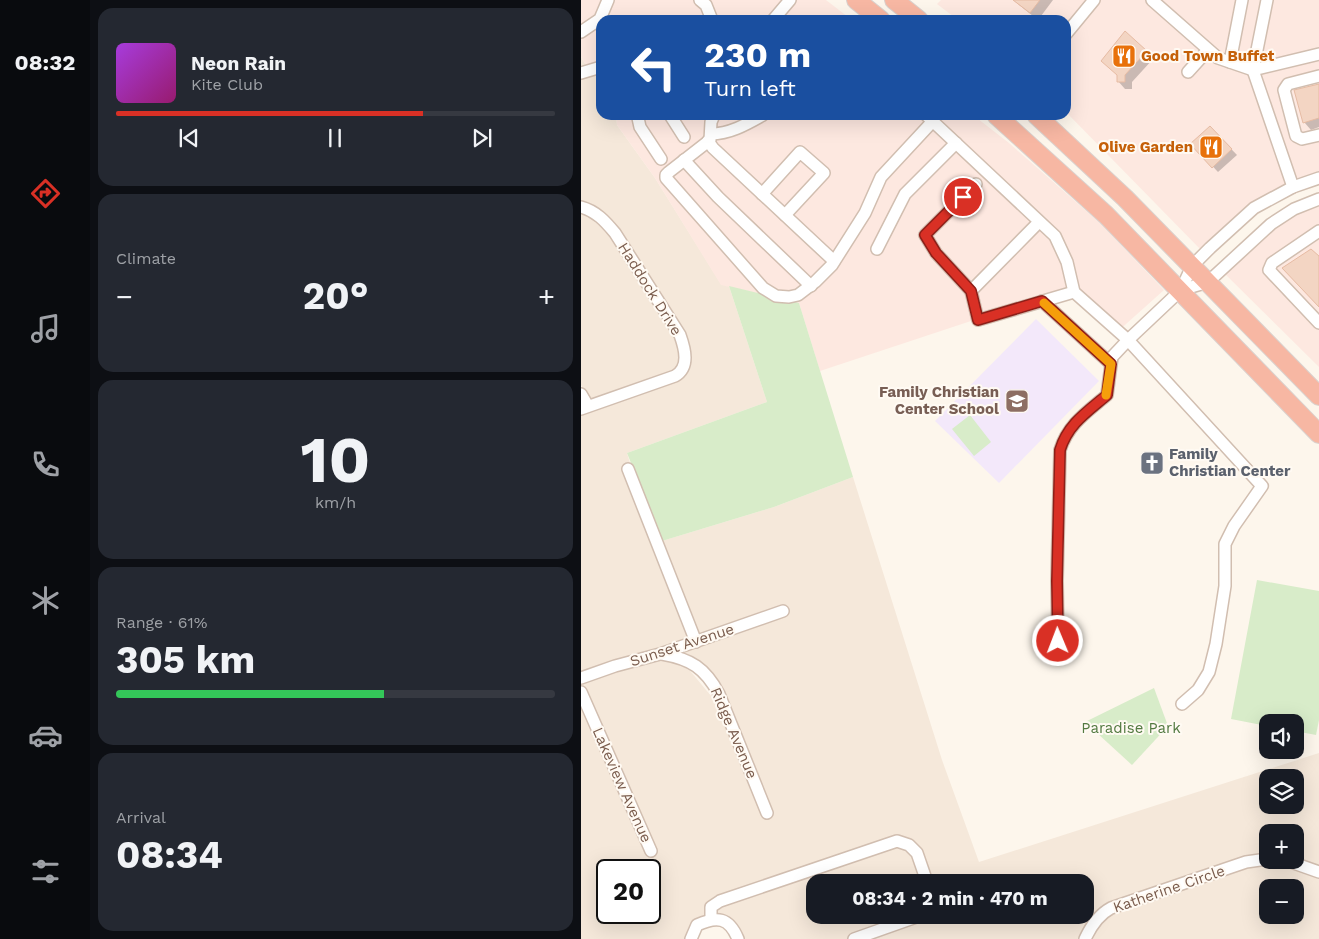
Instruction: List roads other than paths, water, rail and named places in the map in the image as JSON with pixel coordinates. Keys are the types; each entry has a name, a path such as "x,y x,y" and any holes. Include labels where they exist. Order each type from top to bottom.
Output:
{"highway":[{"path":"856,0 875,15"},
{"path":"879,0 898,15"},
{"path":"894,0 913,15"},
{"path":"1002,120 1106,215 1319,434"},
{"path":"1041,120 1125,198 1319,396"}],"street":[{"path":"602,15 608,0"},
{"path":"701,0 706,5 710,15"},
{"path":"777,15 790,0"},
{"path":"1071,28 1094,0"},
{"path":"1152,0 1218,58 1253,70 1319,54"},
{"path":"1230,62 1242,0"},
{"path":"1267,0 1253,70 1293,187"},
{"path":"581,32 596,22"},
{"path":"1188,72 1208,50"},
{"path":"1305,58 1314,77 1288,84 1284,90 1297,136 1302,139 1319,135"},
{"path":"581,72 596,68"},
{"path":"1265,106 1286,99"},
{"path":"638,120 640,127 661,159"},
{"path":"673,120 683,137"},
{"path":"712,120 709,138 713,148 834,261"},
{"path":"753,120 709,138 669,172 666,178 763,288 777,296 789,298 798,295 811,286 834,261 865,213 881,177 927,120"},
{"path":"931,120 1055,236 1067,262 1074,292 1128,340 1262,486 1234,526 1225,544 1225,586 1216,644 1209,672 1198,690 1182,704"},
{"path":"877,249 905,194 956,142"},
{"path":"762,194 800,152 824,173 785,215"},
{"path":"684,160 718,197 811,286"},
{"path":"1058,641 1057,581 1060,450 1064,437 1071,426 1107,395 1112,357 1181,290 1192,266 1254,208 1293,187 1319,178"},
{"path":"976,184 925,235 936,253 971,291 978,320 1074,292"},
{"path":"1181,290 1208,282 1271,224 1286,214 1319,199"},
{"name":"Haddock Drive","path":"581,207 604,220 615,233 680,335 684,345 685,356 683,368 679,374 585,408"},
{"path":"971,291 1039,222"},
{"path":"1319,231 1272,263 1269,270 1319,323"},
{"path":"1042,301 1111,364"},
{"path":"581,394 585,408"},
{"path":"629,469 696,642"},
{"name":"Sunset Avenue","path":"581,678 615,666 660,654 783,611"},
{"name":"Ridge Avenue","path":"660,654 690,662 712,681 767,813"},
{"name":"Lakeview Avenue","path":"581,692 651,851"},
{"path":"711,919 711,907 720,900 897,841 909,845 917,853 924,874"},
{"name":"Katherine Circle","path":"1085,939 1097,918 1111,908 1246,862 1259,860"},
{"path":"1304,867 1319,872"},
{"path":"691,939 697,925 711,919 721,919 733,928 738,939"},
{"path":"854,939 896,924"}],"place":[{"name":"Good Town Buffet","path":"1124,56"},
{"name":"Olive Garden","path":"1211,147"},
{"name":"Family Christian Center School","path":"1017,401"},
{"name":"Family Christian Center","path":"1152,463"}],"park label":[{"name":"Paradise Park","path":"1131,728"}]}
